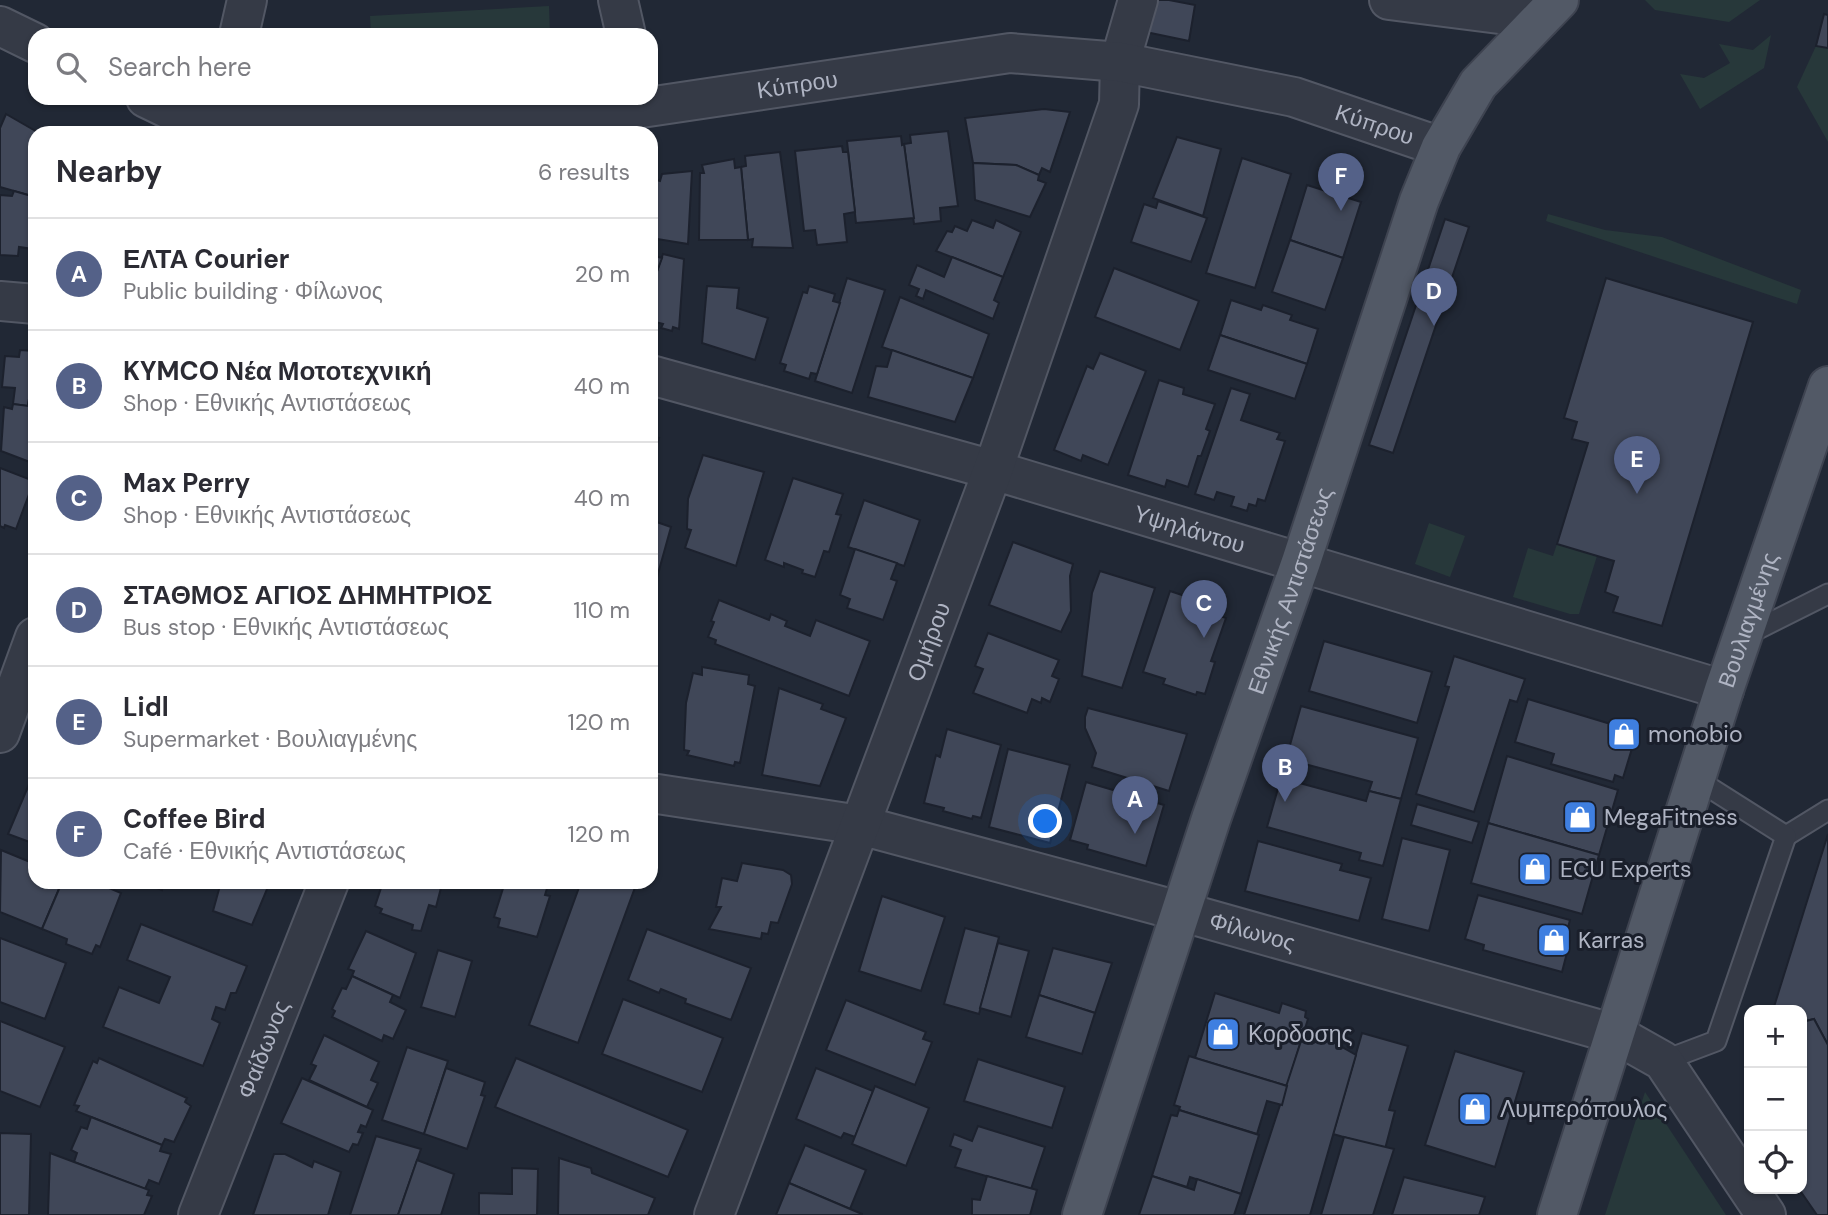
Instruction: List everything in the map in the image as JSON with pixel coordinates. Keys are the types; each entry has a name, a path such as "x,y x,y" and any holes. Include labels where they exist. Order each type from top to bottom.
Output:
{"main road":[{"name":"Εθνικής Αντιστάσεως","path":"1082,1215 1183,912 1211,819 1301,562 1419,201 1441,147 1478,84 1550,9"},
{"name":"Βουλιαγμένης","path":"1558,1215 1724,690 1828,387"}],"street":[{"path":"241,28 247,0"},
{"path":"618,0 624,28"},
{"name":"Ομήρου","path":"714,1215 993,471 1119,104 1120,62 1138,0"},
{"path":"1389,0 1550,9"},
{"path":"0,26 28,40"},
{"name":"Κύπρου","path":"160,105 175,112 219,118 619,114 1010,53 1120,62 1294,97 1441,147"},
{"path":"0,302 28,304"},
{"name":"Υψηλάντου","path":"658,377 993,471 1724,690"},
{"path":"10,721 28,661"},
{"name":"Φίλωνος","path":"658,794 860,825 1183,912 1615,1034 1662,1061 1766,1215"},
{"name":"Φαίδωνος","path":"198,1215 325,889"}],"lane":[{"path":"1743,636 1828,594"},
{"path":"1696,779 1786,836"},
{"path":"1662,1061 1716,1041 1786,836 1828,810"}],"shaded area":[{"path":"1645,0 1760,0 1729,22 1655,10"},
{"path":"549,6 550,28 371,28 370,16"},
{"path":"1771,35 1764,68 1700,109 1680,74 1704,78 1730,63 1719,44 1753,50"},
{"path":"1816,46 1828,48 1828,142 1797,87"},
{"path":"1548,214 1605,230 1662,237 1801,290 1797,304 1546,221"},
{"path":"1429,523 1465,536 1450,577 1415,564"},
{"path":"1557,544 1597,556 1579,614 1570,614 1513,597 1528,548 1553,556"},
{"path":"1645,1092 1726,1215 1605,1215"}],"building":[{"path":"1148,0 1169,0 1195,5 1189,41 1141,31"},
{"path":"1824,14 1828,15 1828,48 1816,46"},
{"path":"1044,109 1070,112 1050,172 1042,168 1039,175 1016,165 973,163 965,118"},
{"path":"6,114 28,127 28,195 0,187 0,128"},
{"path":"948,131 958,206 940,208 941,221 914,224 904,144 911,143 910,135"},
{"path":"901,136 914,218 856,223 847,141"},
{"path":"1177,137 1221,149 1203,216 1153,198"},
{"path":"842,146 843,152 848,152 855,212 844,214 847,242 817,245 815,230 804,231 795,151"},
{"path":"780,152 793,248 752,247 753,239 748,240 741,167 746,166 745,156"},
{"path":"1242,158 1291,174 1255,288 1206,273"},
{"path":"734,159 735,168 741,167 748,240 699,240 700,173 704,173 702,165"},
{"path":"973,163 1016,165 1039,175 1038,180 1046,183 1030,217 975,200"},
{"path":"692,171 688,244 658,239 658,180 662,174"},
{"path":"1307,185 1361,202 1343,258 1290,240"},
{"path":"14,191 28,195 28,248 19,247 18,256 0,255 0,195 12,196"},
{"path":"1158,201 1207,218 1191,262 1131,242 1144,204 1156,208"},
{"path":"1445,219 1469,227 1393,453 1369,445"},
{"path":"972,220 993,228 996,220 1021,232 1003,277 936,251 947,231 952,232 955,226 967,231"},
{"path":"1290,240 1343,258 1325,310 1272,292"},
{"path":"663,254 684,259 679,329 673,327 672,331 661,328 663,324 658,323 658,268"},
{"path":"952,257 1003,277 994,300 999,303 993,319 926,290 923,299 916,296 919,289 909,285 917,265 944,277"},
{"path":"1114,268 1199,301 1180,350 1095,317"},
{"path":"847,278 885,290 852,393 815,381"},
{"path":"1606,278 1753,322 1662,626 1613,612 1618,597 1605,592 1614,561 1557,544 1588,443 1572,439 1577,422 1564,418"},
{"path":"707,286 739,288 737,308 768,318 755,360 702,343"},
{"path":"809,286 835,294 833,301 840,303 817,374 811,373 809,379 784,371 786,365 780,363 803,292 807,293"},
{"path":"900,297 989,334 973,378 882,347"},
{"path":"1231,300 1261,310 1263,305 1292,315 1290,320 1318,329 1307,364 1220,335"},
{"path":"1220,335 1307,364 1295,399 1208,370"},
{"path":"20,350 28,351 28,406 13,404 15,388 2,387 5,356 19,357"},
{"path":"892,350 973,378 955,422 868,397 876,366 887,367"},
{"path":"1100,353 1146,371 1108,465 1083,455 1081,461 1054,450 1087,366 1093,369"},
{"path":"1159,380 1184,388 1183,394 1215,404 1206,429 1210,431 1188,487 1167,480 1165,487 1128,475"},
{"path":"1231,388 1250,394 1241,420 1280,433 1277,439 1285,441 1265,501 1258,499 1256,506 1249,504 1247,511 1231,506 1234,497 1217,492 1214,500 1195,494"},
{"path":"13,404 28,406 28,461 1,451 4,407 12,409"},
{"path":"703,455 764,472 736,566 685,548 691,530 687,529 688,499"},
{"path":"0,468 28,479 28,497 16,529 0,526"},
{"path":"793,478 843,494 836,514 841,515 829,552 824,551 815,577 784,563 784,567 765,560"},
{"path":"864,500 920,520 904,566 848,547"},
{"path":"658,522 671,527 658,574"},
{"path":"1013,542 1073,564 1070,576 1071,611 1061,632 989,605"},
{"path":"855,549 897,563 891,579 897,581 883,620 847,608 850,599 840,595"},
{"path":"1100,571 1155,588 1122,688 1082,676 1092,593"},
{"path":"1170,591 1194,599 1192,606 1226,618 1211,661 1215,662 1205,694 1197,692 1196,695 1163,684 1165,679 1143,672"},
{"path":"719,600 769,620 771,614 787,621 785,626 810,636 816,620 870,641 849,696 715,644 716,640 708,637"},
{"path":"988,633 1059,660 1052,676 1059,679 1050,702 1042,698 1041,703 1032,699 1027,713 973,693 983,669 975,666"},
{"path":"1324,641 1432,672 1417,723 1309,691"},
{"path":"1454,656 1525,679 1517,702 1510,700 1474,812 1416,794 1449,687 1445,686"},
{"path":"702,667 749,675 748,684 755,686 740,763 735,762 734,766 687,755 689,751 684,750 686,703 693,673 702,675"},
{"path":"779,688 823,704 821,709 846,718 820,786 762,775"},
{"path":"1528,699 1637,732 1623,778 1615,775 1613,782 1551,764 1554,754 1515,742"},
{"path":"1301,706 1418,738 1401,799 1369,791 1372,782 1286,759"},
{"path":"1088,708 1187,734 1169,791 1092,767 1096,753 1085,728"},
{"path":"947,729 1001,745 981,818 973,816 972,819 924,803 936,755 940,757"},
{"path":"1008,749 1070,765 1050,843 989,827"},
{"path":"1507,756 1618,790 1599,855 1488,823"},
{"path":"1281,778 1366,801 1369,791 1401,799 1383,866 1359,860 1361,853 1267,827"},
{"path":"1086,782 1164,805 1146,866 1087,849 1088,845 1070,840"},
{"path":"28,787 28,841 8,834"},
{"path":"1417,804 1479,822 1472,843 1411,825"},
{"name":"ECU Experts","path":"1488,823 1599,855 1582,914 1471,883"},
{"path":"1828,834 1828,1045 1814,1019 1807,1021 1807,1005 1775,1005"},
{"path":"1402,838 1450,850 1429,931 1382,919"},
{"path":"1258,841 1342,864 1340,870 1371,878 1359,921 1245,891"},
{"path":"1,850 28,861 28,889 59,889 42,929 0,912"},
{"path":"742,863 783,870 791,875 792,884 778,923 771,922 768,934 762,933 761,939 709,929 721,907 716,907 722,878 737,881"},
{"path":"59,889 112,889 121,893 100,947 96,945 92,954 66,944 67,939 42,929"},
{"path":"219,889 267,889 252,925 213,911"},
{"path":"381,889 441,889 436,907 429,905 421,931 412,930 413,925 380,913 382,909 375,906"},
{"path":"503,889 547,889 545,895 550,896 537,937 498,927 500,919 494,917"},
{"path":"578,889 634,889 578,1043 529,1025"},
{"path":"1478,895 1570,920 1565,939 1570,941 1562,972 1483,950 1484,945 1465,939"},
{"path":"882,896 945,917 921,991 859,971"},
{"path":"141,924 247,966 236,993 231,993 225,1010 216,1007 212,1019 220,1023 203,1066 103,1027 119,987 159,1003 170,977 127,960"},
{"path":"965,928 999,937 979,1014 944,1004"},
{"path":"647,929 751,968 731,1020 685,1003 686,999 661,989 659,993 628,980"},
{"path":"366,931 416,953 400,998 352,976 354,971 348,969"},
{"path":"0,938 66,963 45,1019 0,1002"},
{"path":"998,943 1029,951 1011,1017 980,1008"},
{"path":"1053,948 1112,963 1095,1013 1039,995"},
{"path":"438,950 472,961 455,1017 421,1007"},
{"path":"352,976 393,995 390,1002 406,1010 393,1039 384,1035 382,1041 332,1017 335,1011 332,1009 342,988 346,989"},
{"path":"1215,993 1279,1013 1282,1003 1306,1011 1305,1017 1308,1019 1287,1086 1195,1058"},
{"path":"1039,995 1095,1013 1082,1054 1026,1037"},
{"path":"623,999 723,1038 702,1092 602,1054"},
{"path":"846,1000 926,1032 923,1039 932,1042 915,1085 826,1050"},
{"path":"1814,1019 1828,1045 1828,1215 1817,1215 1802,1194 1807,1194 1807,1021"},
{"path":"0,1021 65,1047 40,1107 0,1091"},
{"path":"1362,1033 1408,1046 1389,1110 1395,1111 1385,1149 1333,1134"},
{"path":"324,1035 379,1062 371,1080 378,1083 367,1107 309,1080 316,1066 311,1064"},
{"path":"1319,1040 1333,1042 1356,1055 1310,1215 1244,1215 1301,1041 1312,1044"},
{"path":"407,1047 448,1061 424,1134 382,1120"},
{"name":"Λυμπερόπουλος","path":"1455,1051 1524,1072 1495,1167 1425,1145"},
{"path":"1189,1056 1287,1086 1282,1105 1267,1101 1257,1134 1179,1110 1180,1107 1174,1105"},
{"path":"99,1058 187,1098 185,1102 191,1106 174,1142 165,1139 162,1145 76,1111 79,1106 74,1105 93,1061 97,1063"},
{"path":"516,1058 688,1130 668,1177 495,1107"},
{"path":"978,1059 1065,1087 1052,1128 964,1101"},
{"path":"446,1068 485,1082 481,1095 485,1096 467,1149 424,1134"},
{"path":"816,1068 873,1091 855,1137 844,1133 841,1138 796,1119"},
{"path":"302,1078 373,1110 366,1127 361,1125 358,1132 363,1133 358,1145 353,1144 349,1152 281,1123"},
{"path":"875,1086 929,1108 906,1166 852,1144"},
{"path":"1179,1110 1259,1135 1241,1194 1190,1177 1187,1187 1152,1176 1171,1115 1177,1116"},
{"path":"91,1117 162,1145 160,1151 171,1154 159,1184 149,1180 145,1189 74,1162 77,1153 71,1150 81,1127 87,1129"},
{"path":"978,1126 1045,1147 1031,1189 955,1167 961,1150 950,1146 954,1134 972,1141"},
{"path":"0,1133 31,1134 29,1215 0,1215"},
{"path":"376,1136 421,1149 398,1215 350,1215"},
{"path":"1344,1137 1394,1149 1373,1215 1321,1215"},
{"path":"805,1145 866,1170 850,1209 789,1183"},
{"path":"50,1153 149,1190 147,1195 152,1196 144,1215 48,1215"},
{"path":"274,1154 285,1154 312,1167 314,1161 341,1172 328,1215 253,1215"},
{"path":"559,1158 591,1168 592,1173 655,1198 648,1215 558,1215"},
{"path":"417,1160 454,1174 441,1215 398,1215"},
{"path":"512,1168 538,1169 537,1215 479,1215 479,1193 512,1194"},
{"path":"987,1176 1037,1190 1030,1215 972,1215 972,1199 980,1200"},
{"path":"1152,1176 1194,1190 1197,1179 1241,1194 1234,1215 1139,1215"},
{"path":"1404,1177 1485,1197 1479,1215 1392,1215"},
{"path":"789,1183 862,1214 862,1215 776,1215"}],"place":[{"name":"Coffee Bird","path":"1341,211"},
{"name":"ΣΤΑΘΜΟΣ ΑΓΙΟΣ ΔΗΜΗΤΡΙΟΣ","path":"1434,326"},
{"name":"Lidl","path":"1637,494"},
{"name":"Max Perry","path":"1204,638"},
{"name":"monobio","path":"1624,734"},
{"name":"KYMCO Νέα Μοτοτεχνική","path":"1285,802"},
{"name":"MegaFitness","path":"1580,817"},
{"name":"ΕΛΤΑ Courier","path":"1135,834"},
{"name":"ECU Experts","path":"1535,869"},
{"name":"Karras","path":"1554,940"},
{"name":"Κορδοσης","path":"1223,1034"},
{"name":"Λυμπερόπουλος","path":"1475,1109"}]}
